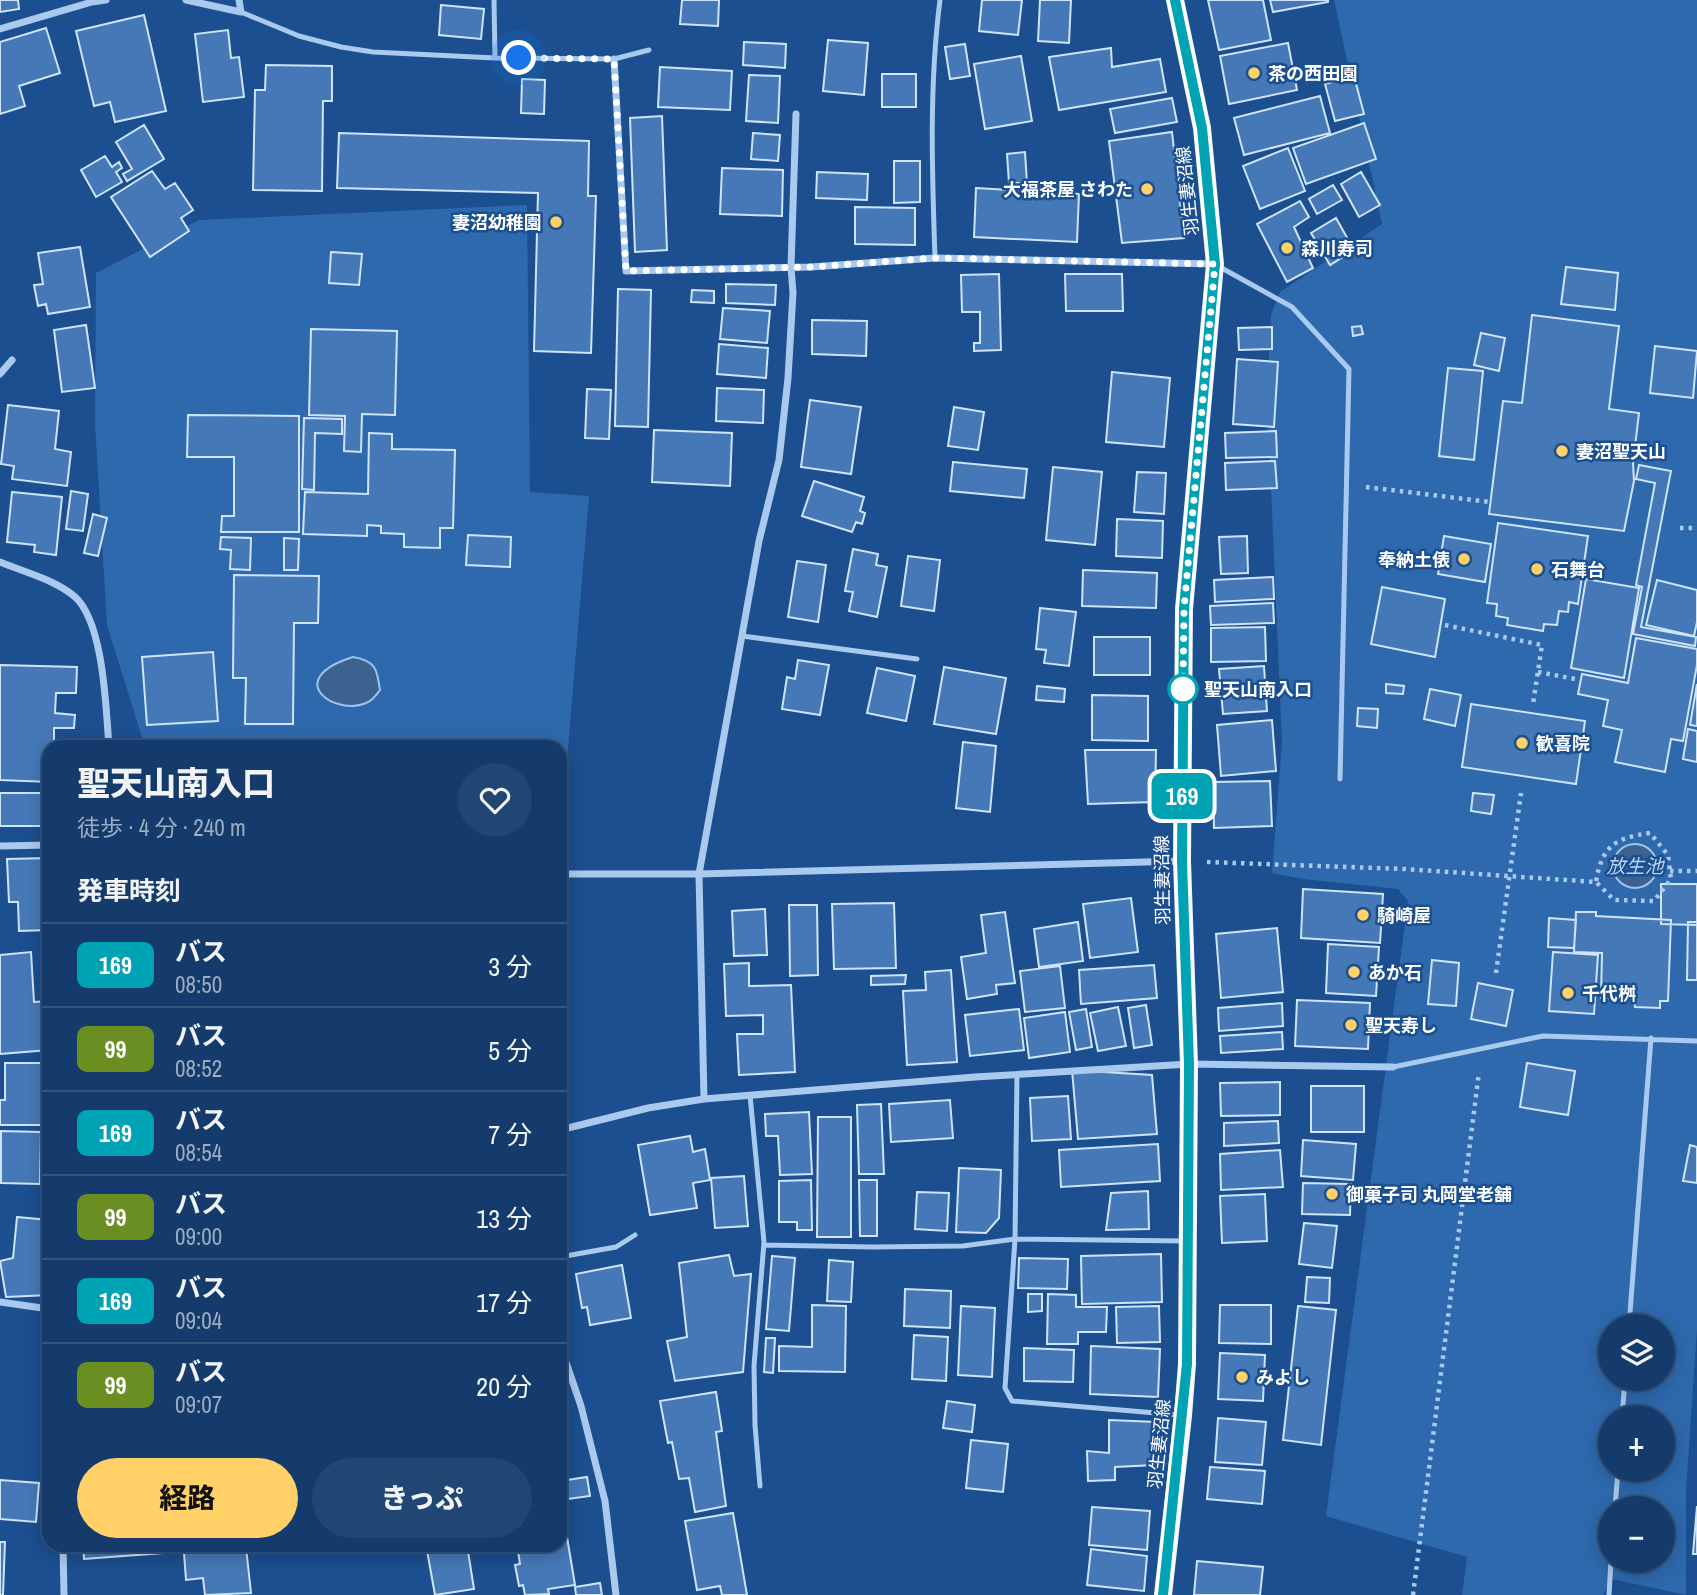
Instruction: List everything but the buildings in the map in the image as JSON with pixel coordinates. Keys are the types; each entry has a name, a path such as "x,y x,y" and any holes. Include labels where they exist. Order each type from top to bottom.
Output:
{"main road":[{"name":"羽生妻沼線","path":"1163,1595 1187,1364 1189,1064 1182,861 1184,609 1215,264 1202,128 1175,0"}],"street":[{"path":"0,29 106,0"},
{"path":"186,0 241,12 239,0"},
{"path":"614,59 626,271 791,267 935,258 1215,264"},
{"path":"704,1099 699,874 741,636 779,460 788,378 793,293 791,267 796,114"},
{"path":"0,374 12,360"},
{"path":"0,562 52,583 76,597 94,628 106,699 109,740"},
{"path":"0,846 42,845"},
{"path":"567,874 699,874 1182,861"},
{"path":"567,1128 648,1108 704,1099 1017,1074 1189,1064 1393,1067"},
{"path":"0,1302 42,1309"},
{"path":"567,1365 581,1406 605,1502 616,1595"},
{"path":"64,1552 64,1595"}],"lane":[{"path":"494,0 495,58"},
{"path":"935,258 933,60 940,0"},
{"path":"241,12 299,36 373,52 495,58 614,59 649,50"},
{"path":"1215,264 1292,307 1349,369 1340,779"},
{"path":"741,636 917,659"},
{"path":"1393,1067 1543,1036 1697,1041"},
{"path":"1630,1314 1651,1038"},
{"path":"1017,1074 1015,1239 1005,1388 1012,1401 1183,1416"},
{"path":"750,1095 764,1245 754,1366 760,1486"},
{"path":"567,1256 616,1247 635,1235"},
{"path":"764,1245 950,1246 1015,1239 1187,1241"},
{"path":"1609,1595 1610,1573"}],"path":[{"path":"1346,484 1490,502"},
{"path":"1680,528 1697,528"},
{"path":"1444,625 1542,645 1534,705"},
{"path":"1538,672 1575,678"},
{"path":"1496,973 1521,793"},
{"path":"1182,861 1405,869 1596,882 1615,900 1654,901 1671,879 1668,855 1650,832 1624,837 1610,846 1598,868 1596,882"},
{"path":"1670,871 1697,871"},
{"path":"1413,1595 1482,1048"}],"shaded area":[{"path":"1334,0 1697,0 1697,1329 1686,1490 1686,1595 1612,1579 1603,1595 1462,1595 1467,1557 1326,1516 1408,901 1398,889 1272,873 1282,742 1267,396 1271,315 1280,292 1382,224"},
{"path":"527,205 530,492 589,496 567,761 567,740 143,740 107,625 95,423 96,273 199,220"}],"water":[{"path":"353,657 374,667 380,690 370,701 355,706 330,701 317,686 320,676 331,666"},
{"name":"放生池","path":"1635,844 1651,850 1657,866 1651,882 1635,888 1619,882 1613,866 1619,850"}],"bus line":[{"name":"169","path":"1163,1595 1187,1364 1189,1064 1182,861 1184,609 1215,264 1202,128 1175,0"}],"place":[{"name":"茶の西田園","path":"1254,73"},
{"name":"大福茶屋 さわた","path":"1147,189"},
{"name":"妻沼幼稚園","path":"556,222"},
{"name":"森川寿司","path":"1287,248"},
{"name":"妻沼聖天山","path":"1562,451"},
{"name":"奉納土俵","path":"1464,559"},
{"name":"石舞台","path":"1537,569"},
{"name":"聖天山南入口","path":"1183,689"},
{"name":"歓喜院","path":"1522,743"},
{"name":"騎崎屋","path":"1363,915"},
{"name":"あか石","path":"1354,972"},
{"name":"千代桝","path":"1568,993"},
{"name":"聖天寿し","path":"1351,1025"},
{"name":"御菓子司 丸岡堂老舗","path":"1332,1194"},
{"name":"みよし","path":"1242,1377"}],"route":[{"path":"519,58 614,59 626,271 811,267 935,258 1215,264 1184,609 1183,689"}]}
